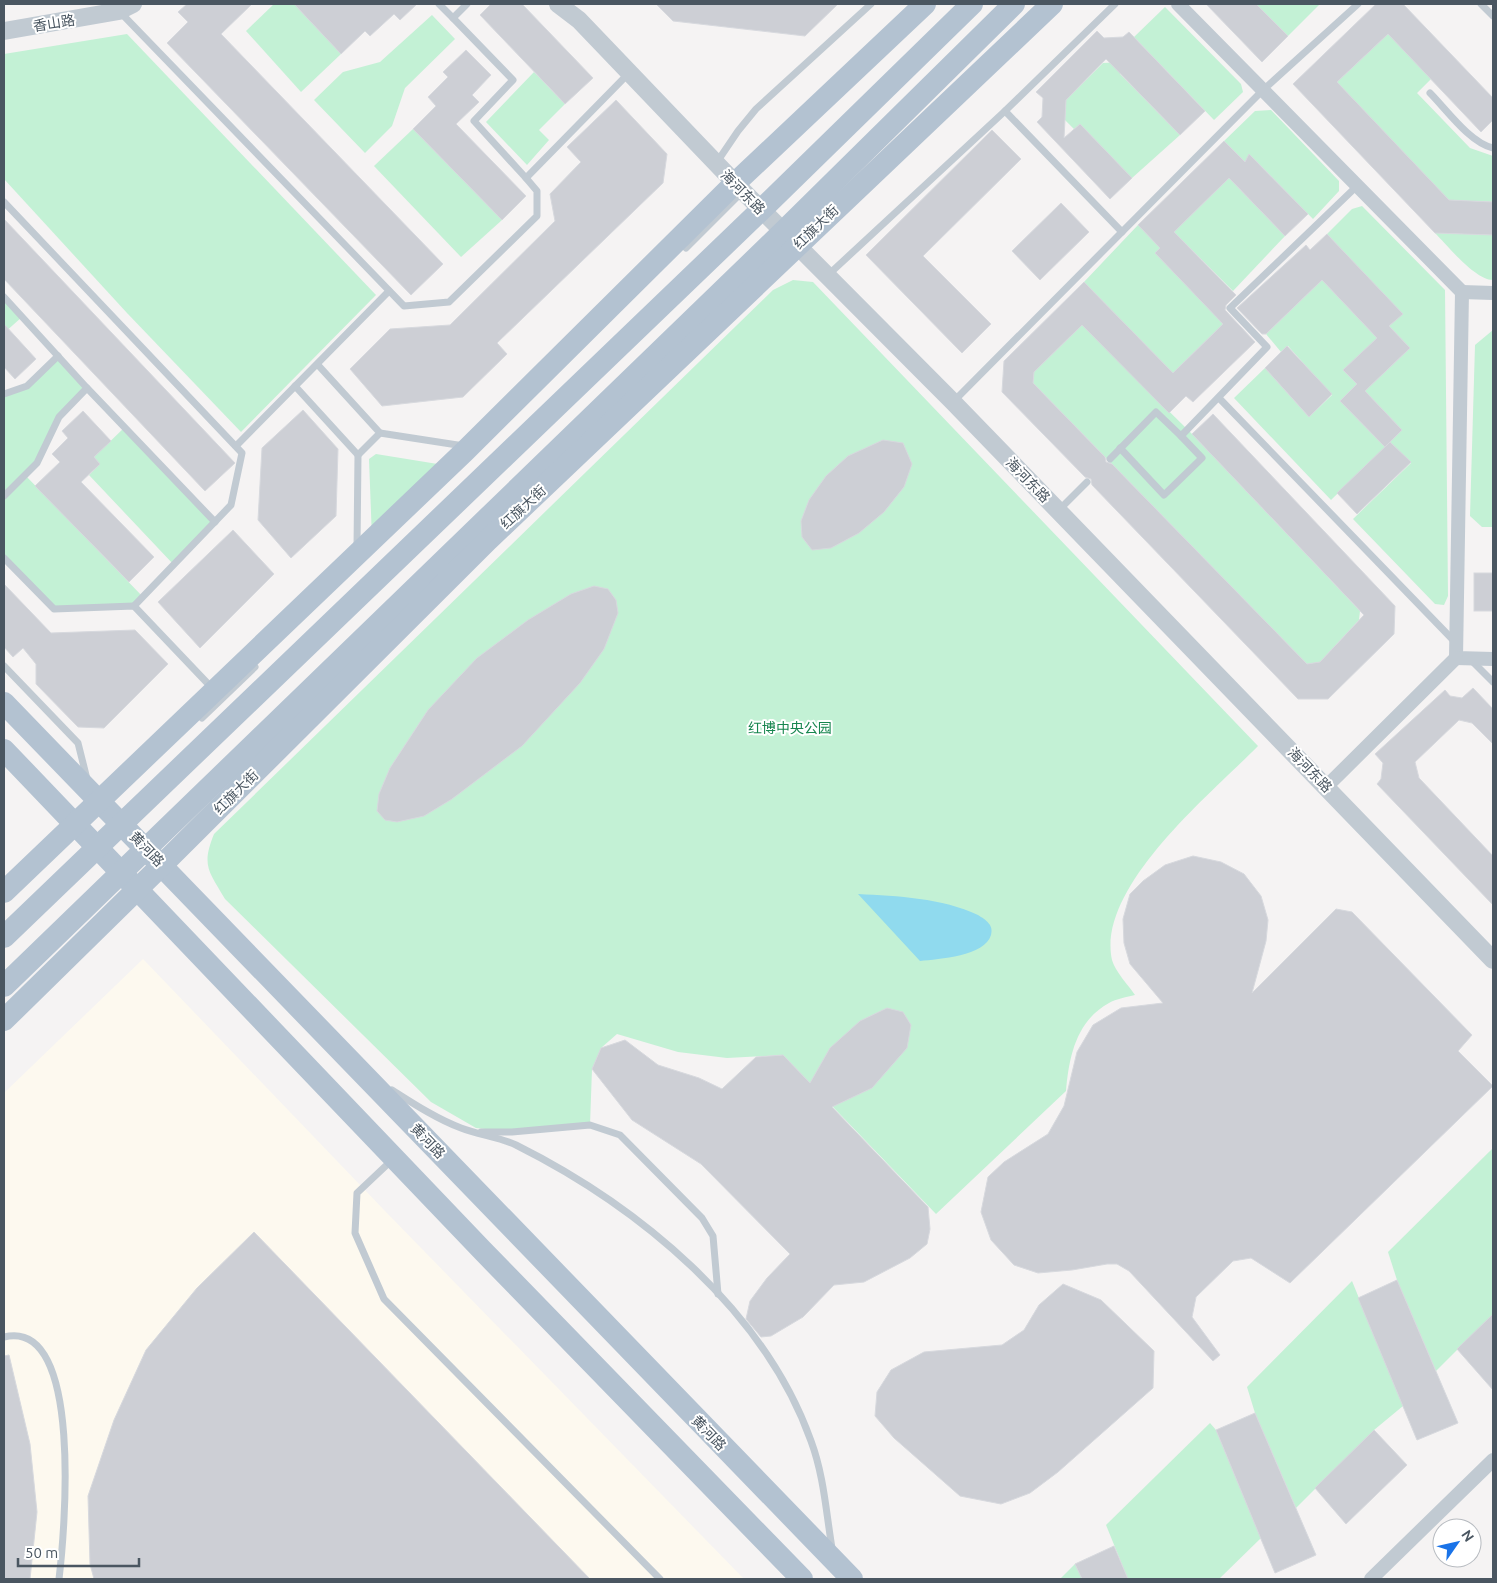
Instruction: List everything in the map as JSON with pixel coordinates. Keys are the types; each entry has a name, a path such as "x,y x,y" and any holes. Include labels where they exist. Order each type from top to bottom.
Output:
{"main road":[{"path":"4,937 122,824 226,703 357,561 469,447 739,188 925,4"},
{"path":"4,892 102,800 226,703 761,210 972,4"},
{"name":"红旗大街","path":"4,1020 162,865 790,238 1014,4"},
{"name":"红旗大街","path":"4,986 790,238 1052,4"},
{"name":"黄河路","path":"4,703 102,800 146,849 852,1579"},
{"path":"4,750 394,1158 802,1579"}],"street":[{"name":"海河东路","path":"558,4 578,20 739,188 953,402 1493,960"},
{"path":"1178,4 1462,292 1493,293"},
{"name":"香山路","path":"4,31 126,7"},
{"path":"1462,292 1456,643 1463,658"},
{"path":"1326,787 1463,658 1493,659"},
{"path":"1371,1579 1493,1460"}],"lane":[{"path":"126,7 404,306 449,302 537,216 537,191 474,121 513,80 439,4"},
{"path":"453,18 467,4"},
{"path":"716,164 738,131 756,110 871,4"},
{"path":"827,276 1005,111 1115,4"},
{"path":"953,402 1263,90 1358,4"},
{"path":"1481,4 1493,16"},
{"path":"526,178 629,72"},
{"path":"1430,92 1465,130 1487,146 1493,148"},
{"path":"1005,111 1122,232"},
{"path":"1181,436 1268,348 1230,308 1357,186"},
{"path":"679,254 739,188"},
{"path":"4,202 242,453 232,505 134,606 54,609 4,558"},
{"path":"236,446 318,365 389,290"},
{"path":"4,297 215,522"},
{"path":"4,394 27,386 58,356"},
{"path":"318,365 380,433 480,448 459,468"},
{"path":"295,386 358,455 357,561"},
{"path":"4,496 37,463 59,417 88,388"},
{"path":"1219,398 1456,643"},
{"path":"1110,458 1120,448 1156,412 1202,458 1164,494 1120,448"},
{"path":"358,455 380,433"},
{"path":"1058,511 1087,482"},
{"path":"134,606 226,703"},
{"path":"1463,658 1493,682"},
{"path":"194,726 226,703 258,664"},
{"path":"4,666 78,743 102,800"},
{"path":"361,1072 424,1110 472,1132 514,1144 628,1213 685,1261 718,1294 767,1353 786,1382 811,1440 823,1480 834,1561"},
{"path":"472,1132 512,1132 590,1126 620,1135 702,1218 713,1236 718,1294"},
{"path":"394,1158 357,1193 355,1234 384,1299 660,1579"},
{"path":"4,1337 27,1338 44,1353 55,1381 62,1413 66,1473 65,1528 59,1579"}],"shaded area":[{"path":"143,959 385,1211 744,1579 4,1579 4,1093"}],"green space":[{"path":"274,4 294,4 341,54 301,92 246,31"},
{"path":"1256,4 1320,4 1288,36"},
{"path":"1165,7 1241,84 1243,92 1214,120 1134,37"},
{"path":"432,15 455,39 405,88 392,126 365,153 314,100 343,72 380,62"},
{"path":"127,34 376,295 241,432 127,313 4,179 4,54"},
{"path":"1388,34 1431,79 1417,93 1470,148 1493,156 1493,202 1449,200 1337,82"},
{"path":"1122,62 1120,74 1180,135 1132,178 1080,124 1074,129 1065,120 1066,100 1103,63"},
{"path":"534,72 565,104 539,130 549,140 527,165 486,122"},
{"path":"1271,110 1339,181 1339,191 1313,219 1250,155 1245,162 1224,141 1255,111"},
{"path":"413,129 502,220 461,257 374,166"},
{"path":"1229,178 1285,236 1233,291 1174,232"},
{"path":"1362,206 1445,290 1448,596 1444,605 1435,604 1353,519 1411,463 1390,442 1402,430 1365,391 1410,348 1389,326 1402,314 1327,234 1352,209"},
{"path":"1138,225 1160,248 1155,253 1212,312 1225,322 1173,373 1084,282"},
{"path":"1435,233 1493,235 1493,280 1486,279 1470,269"},
{"name":"红博中央公园","path":"793,280 813,282 1258,746 1187,815 1162,843 1139,873 1122,902 1112,932 1112,960 1135,995 1109,1003 1089,1020 1076,1041 1072,1053 1066,1091 936,1214 783,1055 727,1058 678,1052 617,1034 601,1048 592,1069 590,1125 512,1132 476,1128 431,1102 225,899 209,868 208,854 214,834 773,290"},
{"path":"1322,280 1377,338 1344,370 1357,384 1340,401 1385,447 1331,500 1234,398 1265,368 1309,417 1332,395 1288,346 1281,352 1266,334"},
{"path":"4,297 22,317 4,333"},
{"path":"1082,325 1192,434 1360,611 1359,620 1320,662 1307,664 1033,383 1034,372"},
{"path":"1493,330 1493,527 1482,527 1470,516 1475,345"},
{"path":"58,356 87,388 59,417 37,463 25,475 143,597 134,606 54,609 4,558 4,394 27,386"},
{"path":"125,427 215,522 174,565 89,475 100,464 94,457"},
{"path":"376,454 450,466 372,539 369,459"},
{"path":"1493,1148 1493,1314 1436,1371 1397,1280 1388,1252"},
{"path":"1352,1281 1403,1406 1374,1430 1296,1508 1255,1413 1247,1387"},
{"path":"1210,1423 1216,1430 1261,1538 1219,1579 1128,1579 1106,1525"},
{"path":"1075,1564 1082,1579 1060,1579"}],"water":[{"path":"858,894 935,901 964,909 978,915 989,923 992,931 991,935 980,948 971,952 920,961"}],"building":[{"path":"187,4 252,4 221,34 443,264 411,295 167,43 188,22 178,12"},
{"path":"294,4 417,4 400,20 394,14 370,36 365,31 341,54"},
{"path":"491,4 522,4 593,78 565,104 480,15"},
{"path":"656,4 838,4 805,36 673,21"},
{"path":"1206,4 1256,4 1288,36 1262,62"},
{"path":"1376,4 1403,4 1493,98 1493,120 1481,132 1388,34 1337,82 1449,200 1493,202 1493,235 1435,233 1293,84"},
{"path":"1097,31 1104,38 1123,37 1129,32 1205,111 1180,135 1106,59 1066,100 1064,138 1080,124 1132,178 1110,199 1037,122 1042,117 1043,98 1036,92"},
{"path":"466,50 491,75 472,95 479,102 456,124 526,196 502,220 413,129 436,106 428,97 448,77 443,72"},
{"path":"616,100 667,154 663,183 497,343 507,354 463,397 382,406 350,369 390,329 450,325 555,221 550,194 581,162 567,147"},
{"path":"992,130 1021,159 923,256 991,324 962,353 866,255"},
{"path":"1224,141 1245,162 1249,154 1308,214 1285,236 1229,178 1174,232 1236,295 1226,305 1225,310 1255,342 1193,402 1186,396 1169,413 1082,325 1034,372 1033,383 1105,457 1106,462 1112,464 1307,664 1320,662 1364,615 1192,434 1213,414 1395,606 1394,634 1328,699 1298,699 1092,485 1091,479 1085,477 1002,392 1004,361 1084,282 1173,373 1223,324 1155,253 1160,248 1138,225"},
{"path":"1061,203 1089,232 1040,280 1012,251"},
{"path":"4,219 235,463 205,491 4,279"},
{"path":"1327,234 1403,314 1389,326 1410,348 1365,391 1402,430 1385,447 1340,401 1357,384 1343,370 1377,338 1322,280 1266,334 1262,334 1237,308 1306,245 1310,250"},
{"path":"4,324 36,359 15,379 4,367"},
{"path":"1287,346 1332,394 1309,417 1265,368"},
{"path":"303,410 338,449 336,516 291,558 258,520 262,448"},
{"path":"83,411 111,441 94,457 100,464 81,482 154,557 129,582 35,486 60,462 52,454 68,438 62,431"},
{"path":"883,440 903,443 912,464 904,487 884,512 859,533 831,548 812,550 802,537 801,521 809,500 826,476 848,456"},
{"path":"1390,442 1411,462 1357,514 1337,493"},
{"path":"233,530 274,574 200,648 158,602"},
{"path":"1474,573 1493,573 1493,611 1474,611"},
{"path":"4,584 51,633 135,630 168,664 104,728 78,727 36,684 36,664 23,648 13,657 4,647"},
{"path":"594,586 608,589 616,600 618,613 604,649 580,683 522,746 452,799 424,816 397,822 385,820 377,811 379,794 390,768 428,710 477,658 528,620 571,594"},
{"path":"1473,688 1493,709 1493,744 1472,723 1459,720 1415,762 1419,778 1493,856 1493,905 1377,784 1381,779 1383,763 1375,754 1445,690 1450,696 1462,698"},
{"path":"1193,856 1221,862 1244,874 1261,896 1268,920 1266,941 1252,993 1336,909 1352,912 1472,1035 1458,1051 1493,1086 1290,1283 1251,1258 1233,1261 1196,1297 1192,1317 1220,1355 1213,1361 1129,1271 1117,1264 1107,1264 1038,1273 1014,1265 991,1240 981,1212 988,1177 1004,1162 1048,1134 1064,1106 1077,1052 1093,1025 1121,1008 1163,1003 1130,964 1124,943 1123,919 1130,894 1143,881 1165,865"},
{"path":"887,1008 903,1012 911,1025 907,1048 872,1088 832,1107 928,1207 930,1229 927,1244 910,1258 864,1282 834,1285 803,1317 771,1336 761,1337 746,1319 750,1301 767,1278 790,1254 701,1164 632,1120 592,1069 601,1048 625,1040 658,1065 699,1078 722,1089 756,1057 783,1055 810,1083 830,1048 860,1021"},
{"path":"254,1232 590,1579 94,1579 90,1564 88,1496 114,1420 146,1350 197,1288"},
{"path":"1397,1280 1458,1423 1417,1440 1358,1298"},
{"path":"1063,1284 1101,1300 1154,1351 1153,1388 1058,1472 1030,1493 1001,1504 960,1496 894,1438 875,1416 877,1392 891,1370 924,1352 1002,1345 1024,1330 1039,1305"},
{"path":"1493,1314 1493,1390 1457,1349"},
{"path":"9,1355 30,1444 37,1512 30,1579 4,1579 4,1356"},
{"path":"1255,1413 1316,1555 1275,1573 1216,1430"},
{"path":"1374,1430 1407,1465 1346,1524 1315,1488"},
{"path":"1114,1546 1128,1579 1082,1579 1075,1564"}]}
